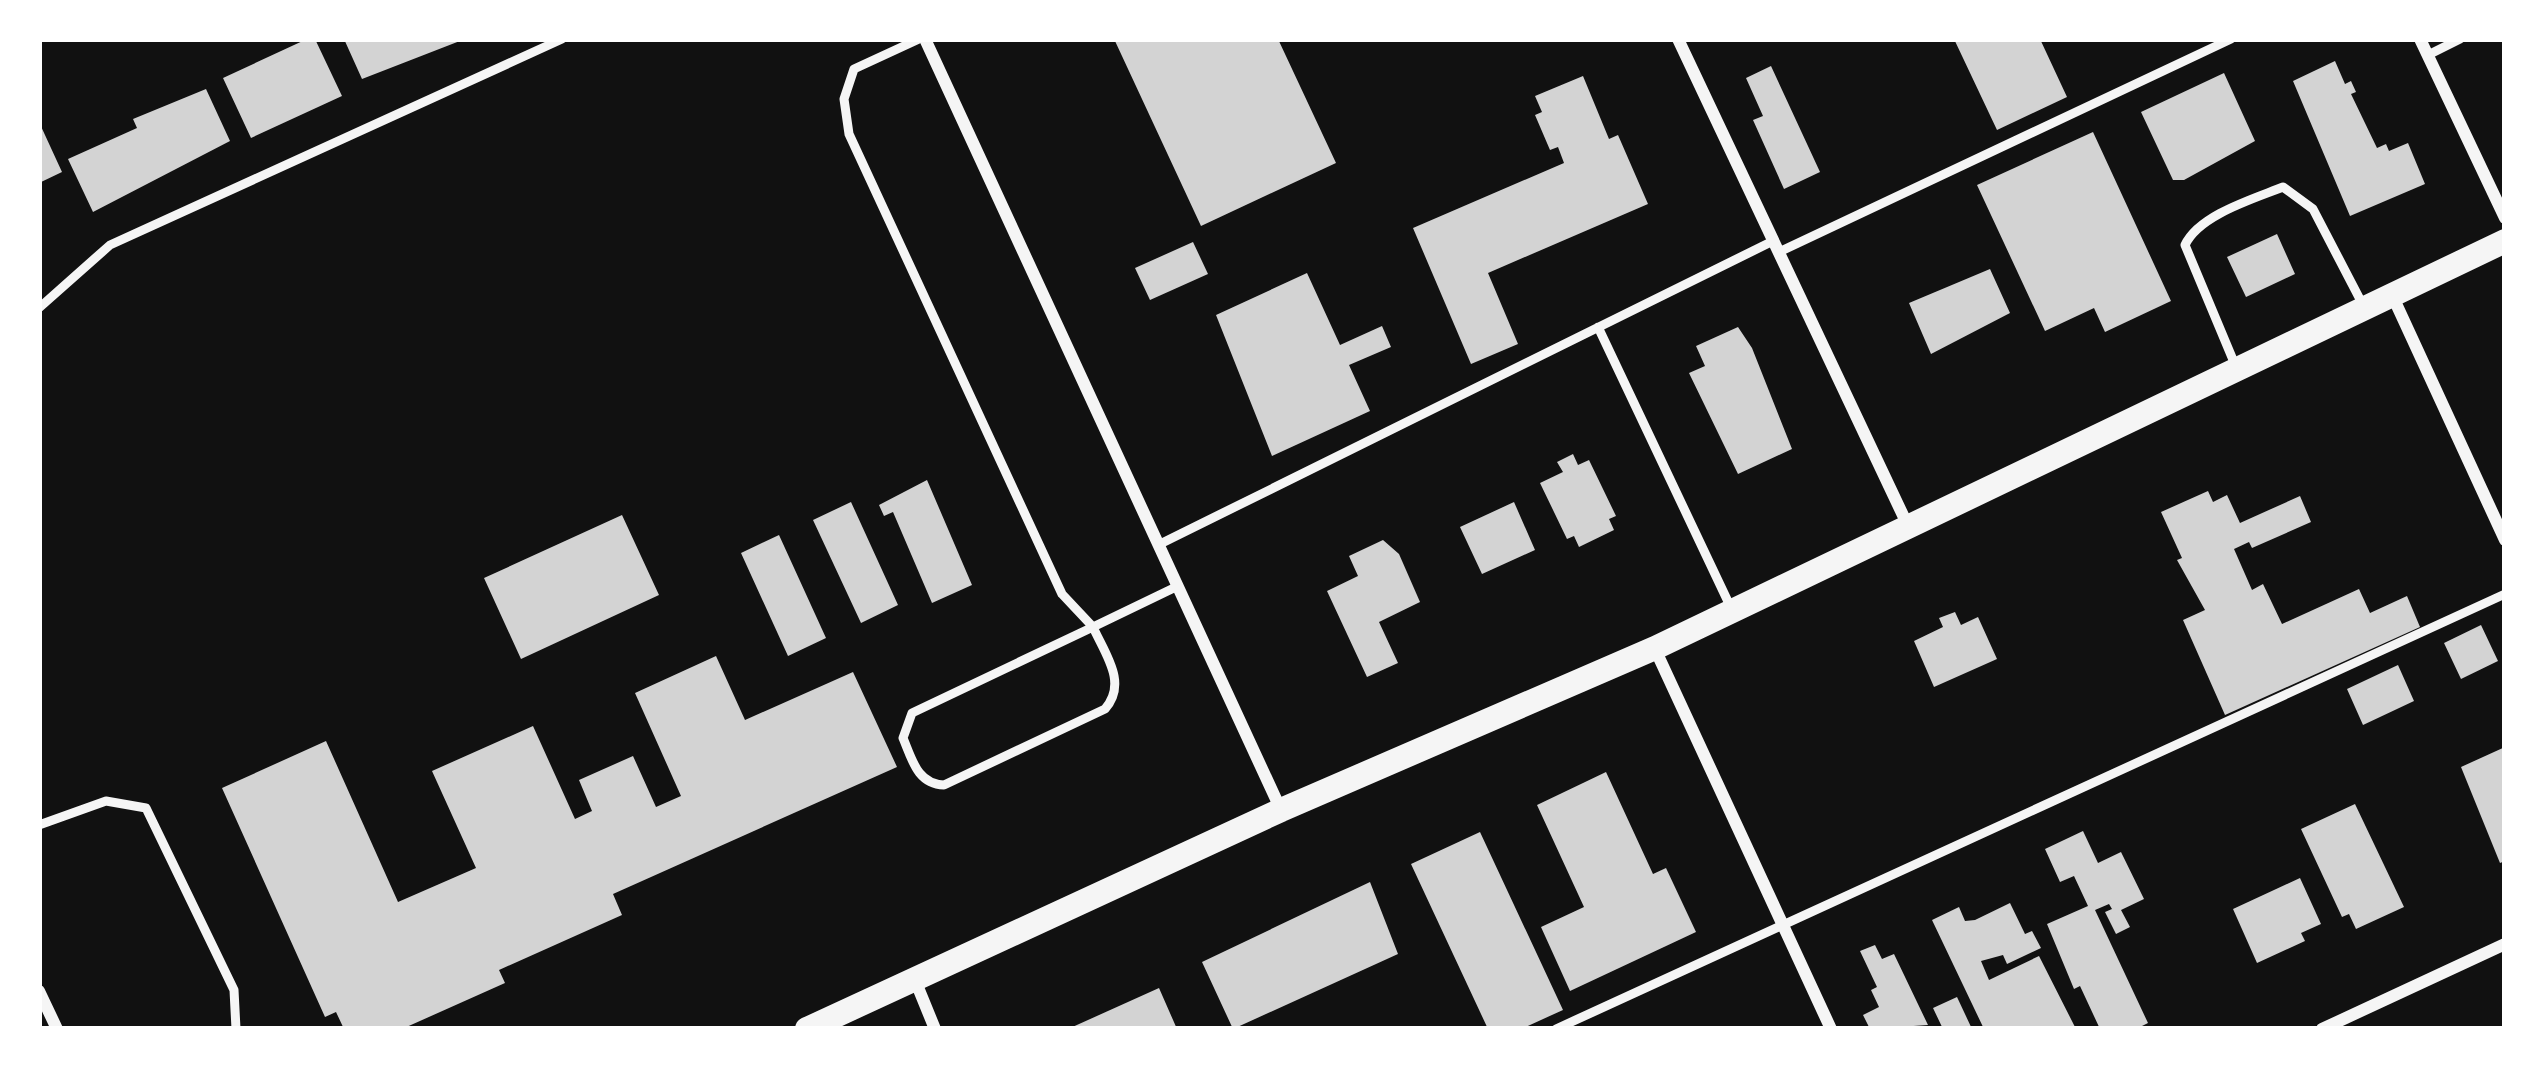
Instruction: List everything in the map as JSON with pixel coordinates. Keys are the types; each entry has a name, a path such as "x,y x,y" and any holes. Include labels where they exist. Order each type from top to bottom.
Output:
{"main road":[{"path":"807,1029 1280,810 1655,648 1910,530 2505,241"}],"street":[{"path":"922,39 1280,810"},
{"path":"1678,39 1910,530"},
{"path":"2420,39 2505,218"},
{"path":"2393,297 2505,540"},
{"path":"1655,648 1831,1029"},
{"path":"2322,1029 2505,944"},
{"path":"915,980 935,1029"},
{"path":"39,991 56,1029"}],"lane":[{"path":"39,308 110,245 562,39"},
{"path":"922,39 854,69 844,99 848,134 1062,594 1093,627 1117,681 1115,698 1106,709 944,785 932,784 920,775 903,738 912,712 1093,627 1178,586"},
{"path":"1158,544 1598,327 2231,39"},
{"path":"2428,55 2460,39"},
{"path":"2238,371 2185,245 2191,232 2254,199 2283,187 2306,200 2366,310"},
{"path":"1598,327 1732,612"},
{"path":"1556,1029 2505,594"},
{"path":"39,825 106,801 146,808 234,990 236,1029"}],"building":[{"path":"315,39 342,96 251,138 223,78"},
{"path":"344,39 465,39 362,79"},
{"path":"1278,39 1336,163 1201,226 1115,41"},
{"path":"1954,39 2040,39 2067,97 1997,130"},
{"path":"2335,61 2345,84 2351,81 2356,92 2351,94 2377,148 2386,144 2389,151 2408,143 2425,184 2350,216 2293,81"},
{"path":"1771,66 1820,172 1784,189 1753,120 1763,116 1746,78"},
{"path":"2224,73 2255,141 2184,180 2173,180 2141,112"},
{"path":"1583,76 1609,139 1618,135 1648,204 1488,273 1518,344 1471,364 1413,228 1564,163 1558,147 1550,150 1535,115 1542,112 1535,96"},
{"path":"206,89 230,141 93,212 68,159 137,128 133,119"},
{"path":"39,122 62,172 39,183"},
{"path":"2093,132 2171,301 2105,332 2094,308 2045,331 1977,185"},
{"path":"2277,234 2295,274 2246,297 2227,257"},
{"path":"1193,242 1208,274 1150,300 1135,268"},
{"path":"1990,269 2010,313 1931,354 1909,303"},
{"path":"1307,273 1340,345 1382,326 1391,347 1349,365 1370,411 1272,456 1216,315"},
{"path":"1738,327 1752,348 1792,449 1738,474 1689,373 1705,366 1696,346"},
{"path":"1573,454 1578,465 1589,460 1616,516 1609,519 1614,530 1579,547 1574,536 1567,539 1540,483 1563,472 1557,462"},
{"path":"927,480 972,585 932,603 893,512 884,516 879,505"},
{"path":"2208,491 2213,502 2227,495 2240,523 2300,496 2311,522 2252,548 2249,542 2234,549 2252,590 2263,584 2282,624 2359,589 2370,613 2407,596 2420,627 2225,715 2183,620 2205,610 2177,560 2182,558 2161,512"},
{"path":"851,502 898,605 861,623 813,520"},
{"path":"1514,502 1535,550 1482,574 1460,527"},
{"path":"622,515 659,595 521,659 484,578"},
{"path":"779,535 826,638 788,656 741,553"},
{"path":"1383,540 1399,554 1420,602 1379,622 1398,663 1367,677 1327,591 1358,576 1349,556"},
{"path":"1955,612 1961,625 1978,617 1997,659 1934,687 1914,641 1943,627 1939,618"},
{"path":"2481,625 2498,661 2461,679 2444,643"},
{"path":"716,656 745,720 853,672 897,767 613,894 622,915 499,970 505,983 402,1029 344,1029 336,1012 325,1017 222,788 326,741 398,902 476,868 432,771 533,726 575,819 592,811 579,780 633,756 656,807 681,796 635,693"},
{"path":"2398,665 2414,701 2363,725 2347,689"},
{"path":"2505,747 2505,861 2500,863 2461,767"},
{"path":"1606,772 1653,874 1666,868 1696,932 1570,991 1541,927 1584,907 1537,805"},
{"path":"2355,804 2404,907 2356,929 2349,914 2342,917 2301,829"},
{"path":"2083,831 2098,863 2121,852 2144,899 2121,910 2130,927 2116,934 2105,912 2112,909 2109,904 2095,910 2148,1023 2136,1029 2100,1029 2080,986 2074,989 2047,924 2088,906 2074,876 2060,882 2045,849"},
{"path":"1480,832 1563,1010 1521,1029 1488,1029 1411,864"},
{"path":"2300,878 2321,924 2301,933 2305,941 2257,963 2233,909"},
{"path":"1370,882 1398,954 1233,1029 1202,962"},
{"path":"2010,903 2025,934 2032,931 2041,948 2007,964 2003,955 1981,961 1989,980 2039,956 2076,1029 1984,1029 1932,920 1959,907 1965,921 1975,920"},
{"path":"1875,945 1882,959 1894,954 1928,1025 1870,1029 1863,1015 1879,1007 1871,990 1877,987 1860,951"},
{"path":"1159,988 1177,1029 1068,1029"},
{"path":"1957,997 1972,1029 1943,1029 1933,1008"}]}
